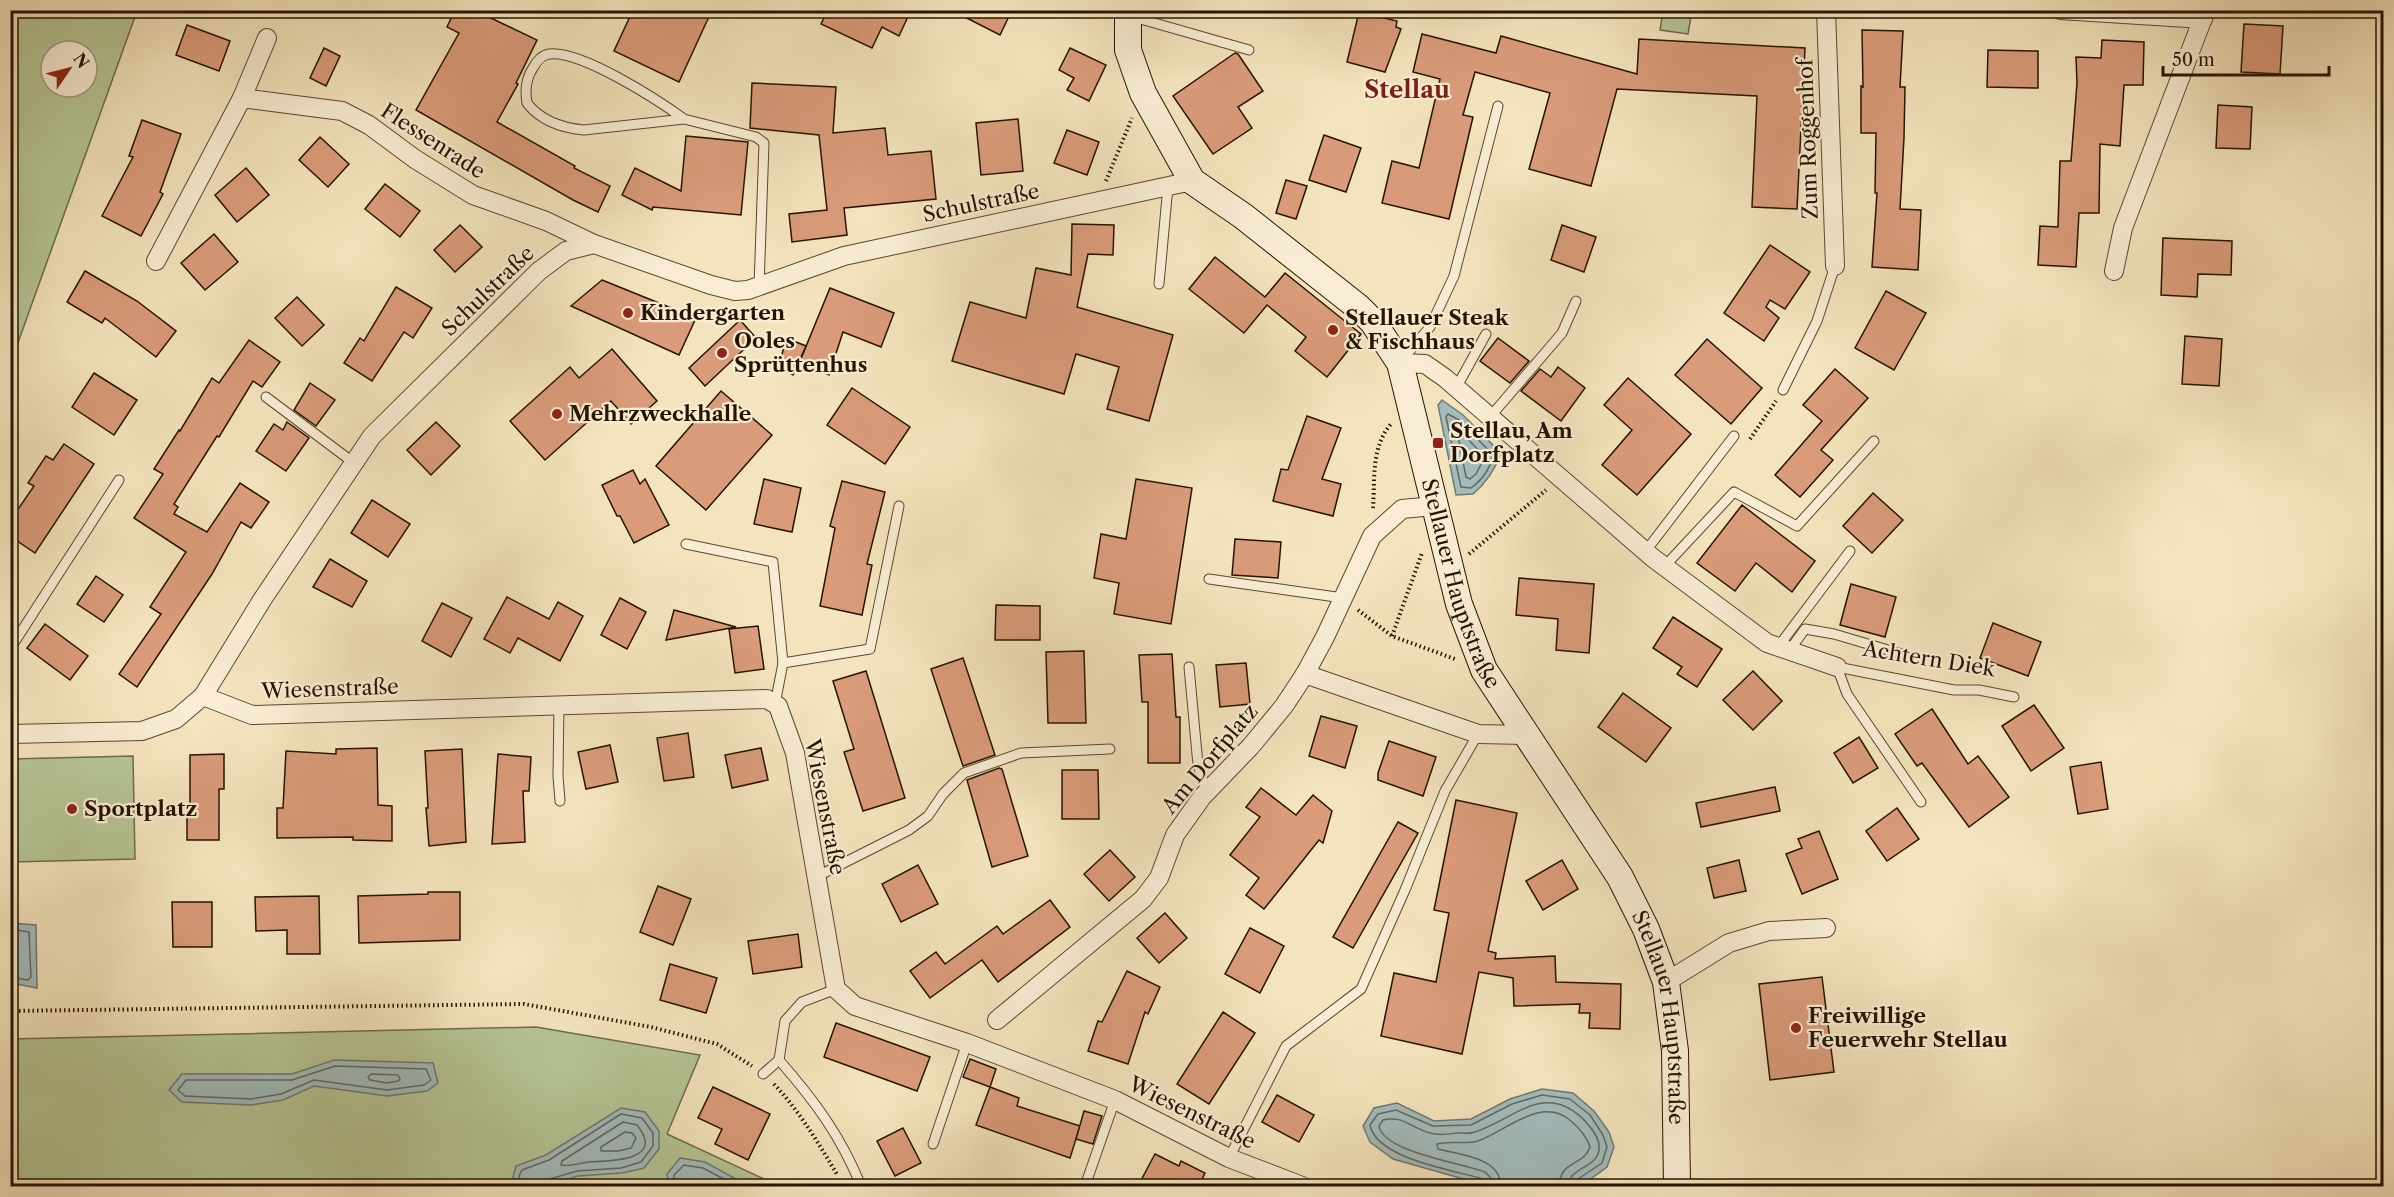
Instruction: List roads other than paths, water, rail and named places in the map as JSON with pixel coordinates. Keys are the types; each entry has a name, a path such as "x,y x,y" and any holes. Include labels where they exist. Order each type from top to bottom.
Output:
{"street":[{"name":"Zum Roggenhof","path":"1826,10 1834,266"},
{"path":"2060,10 2205,15 2123,228 2114,271"},
{"name":"Stellauer Hauptstraße","path":"1128,13 1128,50 1180,183 1243,216 1359,307 1373,322 1400,363 1459,604 1484,670 1620,877 1646,928 1666,982 1675,1051 1677,1186"},
{"path":"156,261 242,98 267,38"},
{"name":"Flessenrade","path":"242,98 342,111 369,125 415,159 473,195 546,221 594,244"},
{"name":"Schulstraße","path":"10,734 142,731 176,719 203,696 262,600 372,436 539,271 566,250 594,244 711,285 735,291 759,287 844,256 1180,183"},
{"name":"Achtern Diek","path":"1400,363 1425,364 1561,477 1645,552 1767,643 1837,667"},
{"name":"Am Dorfplatz","path":"997,1020 1143,899 1159,878 1175,835 1207,792 1251,746 1284,706 1305,674 1372,536 1402,509 1435,511"},
{"path":"1305,674 1478,734 1525,735"},
{"name":"Wiesenstraße","path":"203,696 252,715 767,699 778,706 795,753 836,989 855,1006 967,1043 1115,1100 1229,1158 1302,1186"},
{"path":"1666,982 1729,943 1769,931 1826,928"}],"lane":[{"path":"1128,13 1249,50"},
{"path":"684,119 654,96 570,56 547,54 536,62 528,75 527,103 535,113 568,129 584,130 684,119 756,138 764,143 759,287"},
{"path":"1400,363 1430,327 1454,276 1498,106"},
{"path":"1159,284 1180,183"},
{"path":"1783,390 1817,321 1834,266"},
{"path":"1490,417 1562,333 1576,301"},
{"path":"1456,388 1486,334"},
{"path":"266,397 354,463"},
{"path":"1645,552 1734,436"},
{"path":"1664,567 1734,492 1797,526 1874,441"},
{"path":"10,649 119,480"},
{"path":"783,663 870,649 899,507"},
{"path":"686,544 773,562 783,663 775,704"},
{"path":"1784,649 1850,551"},
{"path":"1209,579 1343,598"},
{"path":"1784,649 1805,629 1834,634 1905,655"},
{"path":"1189,667 1198,765 1207,792"},
{"name":"Achtern Diek","path":"1837,667 1944,688 1979,690 2014,697"},
{"name":"Achtern Diek","path":"1837,667 1847,694 1921,802"},
{"path":"560,704 558,776 560,801"},
{"path":"1229,1158 1286,1046 1361,989 1405,890 1445,791 1478,734"},
{"path":"816,877 909,830 928,816 943,794 964,773 1021,753 1110,749"},
{"path":"763,1074 779,1060 785,1021 802,1002 836,989"},
{"path":"933,1144 967,1043"},
{"path":"779,1060 831,1124 850,1158 861,1186"},
{"path":"1085,1186 1115,1100"}],"water":[{"path":"1442,400 1463,415 1501,453 1490,475 1473,494 1456,495 1438,405"},
{"path":"10,923 36,925 37,988 11,983"},
{"path":"334,1060 433,1063 438,1083 427,1091 387,1096 314,1086 283,1100 251,1105 182,1102 169,1090 182,1074 292,1074"},
{"path":"1542,1089 1573,1093 1594,1111 1609,1132 1614,1147 1607,1167 1585,1183 1570,1186 1488,1186 1393,1159 1370,1142 1363,1126 1374,1108 1397,1103 1434,1121 1471,1119 1510,1099"},
{"path":"621,1108 645,1112 659,1131 659,1149 644,1168 622,1173 578,1176 543,1186 517,1186 513,1177 516,1166 546,1155"},
{"path":"680,1158 705,1162 743,1183 744,1186 669,1186 667,1174"}],"place":[{"name":"Kindergarten","path":"628,313"},
{"name":"Stellauer Steak & Fischhaus","path":"1333,330"},
{"name":"Ooles Sprüttenhus","path":"722,353"},
{"name":"Mehrzweckhalle","path":"557,414"},
{"name":"Stellau, Am Dorfplatz","path":"1438,443"},
{"name":"Sportplatz","path":"72,809"},
{"name":"Freiwillige Feuerwehr Stellau","path":"1796,1028"}],"district":[{"name":"Stellau","path":"1407,90"}]}
